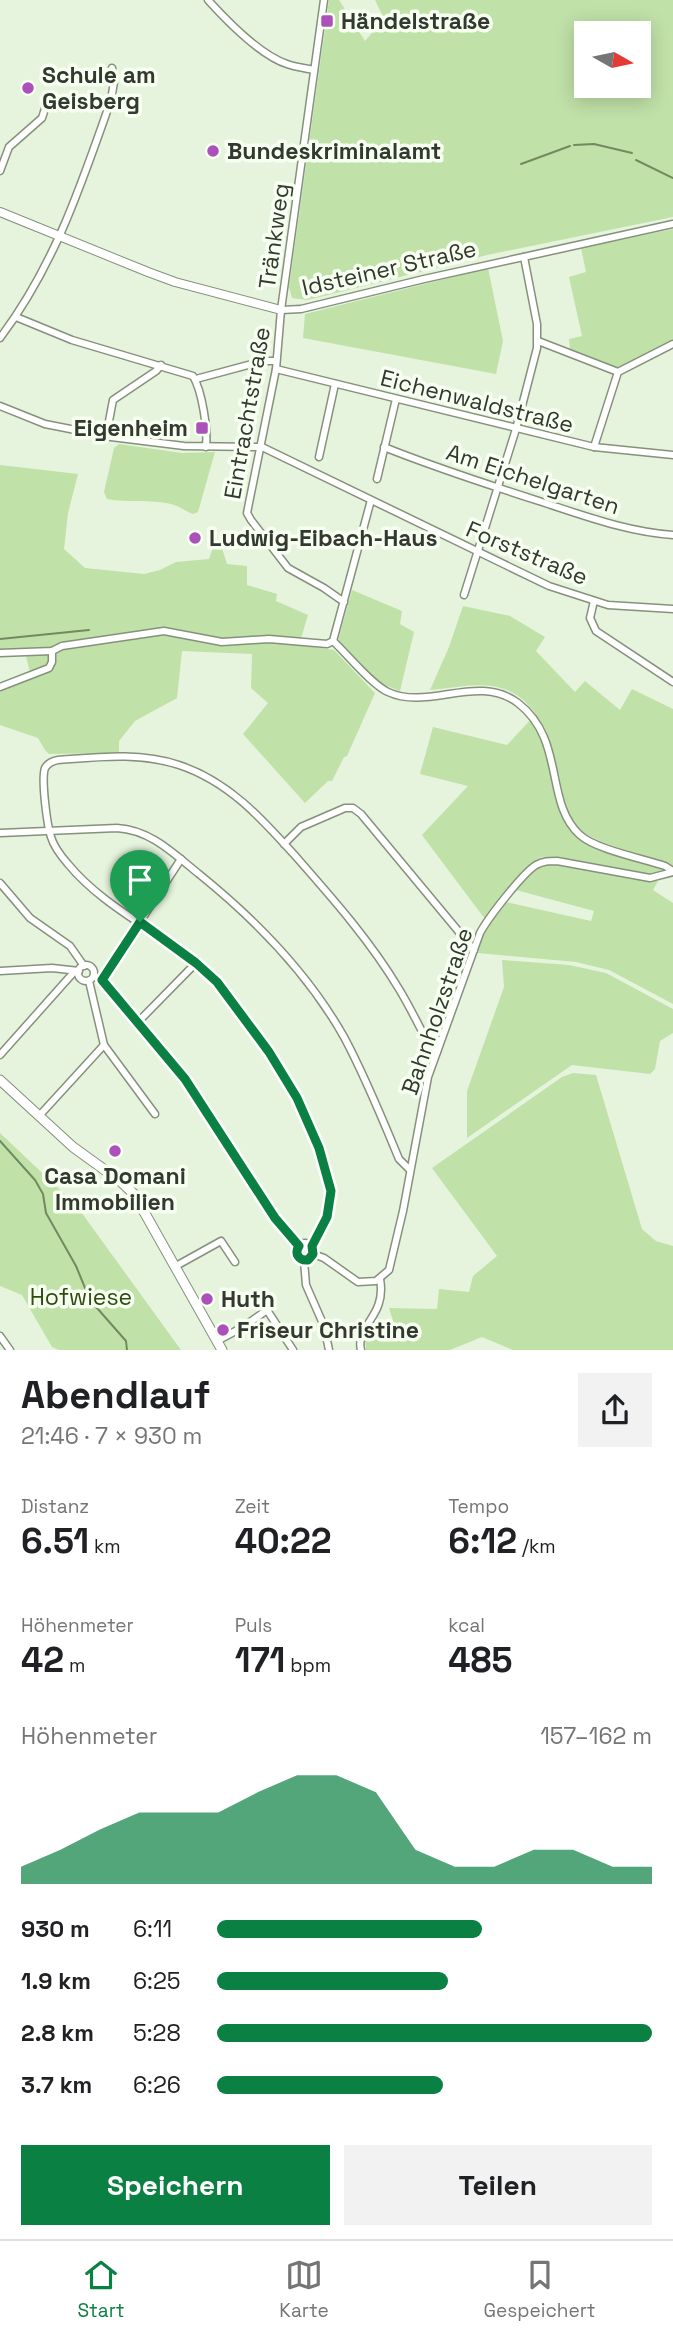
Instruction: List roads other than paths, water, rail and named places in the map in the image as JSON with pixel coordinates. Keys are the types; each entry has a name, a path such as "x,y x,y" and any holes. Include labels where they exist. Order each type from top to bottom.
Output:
{"main road":[{"path":"0,1080 73,1147 130,1189 222,1350"}],"street":[{"path":"208,0 242,34 277,60 314,70"},
{"name":"Tränkweg","path":"281,310 324,0"},
{"path":"0,338 27,300 60,237 111,100 114,82 112,68"},
{"path":"0,171 9,147 42,118 47,102"},
{"name":"Idsteiner Straße","path":"0,212 175,282 281,310 312,307 424,279 673,224"},
{"path":"464,595 516,429 538,341 524,257"},
{"name":"Eintrachtstraße","path":"281,310 276,369 247,513 288,568 344,602"},
{"path":"16,317 72,340 189,373 195,379 206,429 206,447"},
{"path":"538,341 618,372"},
{"path":"594,447 618,372 673,344"},
{"path":"195,379 276,360"},
{"path":"106,436 113,400 161,365"},
{"name":"Eichenwaldstraße","path":"276,369 594,447 673,455"},
{"path":"319,457 335,384"},
{"path":"377,479 396,399"},
{"path":"0,406 45,424 106,436 184,446 262,447"},
{"name":"Forststraße","path":"262,447 549,586 594,601 628,607 673,609"},
{"name":"Am Eichelgarten","path":"384,447 497,488 632,529 673,535"},
{"path":"0,653 52,650 62,646 164,631 222,642 268,639 327,644 333,641 371,500"},
{"path":"594,601 590,618 596,631 673,682"},
{"path":"333,641 376,685 391,694 413,697 482,690 505,694 534,717 547,740 568,822 582,837 673,871"},
{"path":"0,687 50,668 52,650"},
{"path":"304,1261 310,1259 331,1197 327,1175 312,1130 292,1090 269,1052 221,987 196,963 91,888 61,855 49,830 44,772 49,763 58,760 130,756 156,759 203,775 234,794 252,809 348,918 388,972 429,1045 437,1052"},
{"path":"284,844 301,827 345,808 353,808 474,950"},
{"path":"0,832 117,828 133,830 153,838 181,859 255,921 319,998 351,1051 399,1159 410,1170"},
{"path":"102,980 181,859"},
{"name":"Bahnholzstraße","path":"361,1350 361,1335 380,1304 380,1279 393,1262 428,1077 486,921 539,863 557,861 650,878 673,871"},
{"path":"0,883 30,918 70,946 83,981 102,980 138,1022 200,1098 275,1218 299,1246"},
{"path":"138,1022 196,963"},
{"path":"0,971 92,969 104,1045 109,1048 155,1114"},
{"path":"0,1055 79,970"},
{"path":"39,1116 104,1045"},
{"path":"176,1266 220,1241 235,1262"},
{"path":"329,1350 324,1326 306,1285 304,1261 297,1255 299,1246 304,1243 354,1281 367,1283 380,1279"},
{"path":"217,1340 243,1327 267,1310 293,1350"},
{"path":"0,1337 10,1350"}],"waterway":[{"path":"574,145 594,144 632,153"},
{"path":"521,164 570,146"},
{"path":"636,160 673,178"},
{"path":"0,639 89,630"},
{"path":"0,1141 35,1180 43,1194 46,1213 76,1266 90,1300 126,1341 127,1350"}],"place":[{"name":"Händelstraße","path":"327,21"},
{"name":"Schule am Geisberg","path":"28,88"},
{"name":"Bundeskriminalamt","path":"213,151"},
{"name":"Eigenheim","path":"202,428"},
{"name":"Ludwig-Eibach-Haus","path":"195,538"},
{"name":"Casa Domani Immobilien","path":"115,1151"},
{"name":"Huth","path":"207,1299"},
{"name":"Friseur Christine","path":"223,1330"}],"park label":[{"name":"Hofwiese","path":"81,1297"}]}
